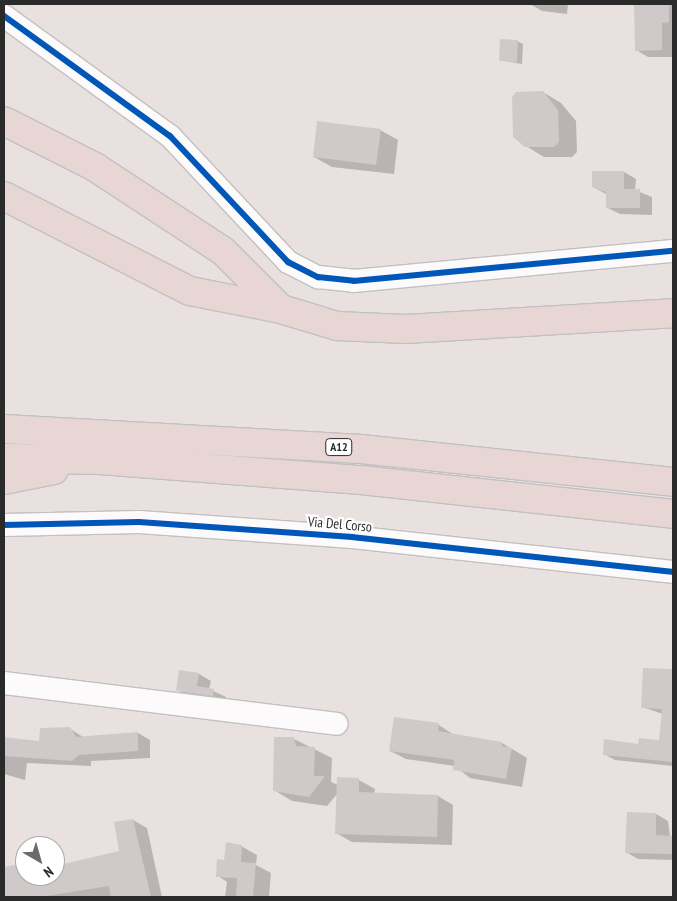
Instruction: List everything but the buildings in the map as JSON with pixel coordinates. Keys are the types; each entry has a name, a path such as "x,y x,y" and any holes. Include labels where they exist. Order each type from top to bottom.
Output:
{"highway":[{"path":"4,121 95,167 223,251 281,309"},
{"path":"4,196 190,291 281,309 336,326 406,329 673,313"},
{"name":"A12","path":"4,429 361,449 673,482"},
{"name":"A12","path":"4,458 100,460 360,480 673,514"},
{"path":"4,480 100,460"}],"street":[{"path":"4,16 170,136 288,262 318,277 354,281 673,251"},
{"name":"Via Del Corso","path":"4,525 139,522 352,537 673,572"},
{"path":"4,684 336,724"}],"cycle path":[{"path":"4,16 170,136 288,262 318,277 354,281 673,251"},
{"path":"4,525 139,522 352,537 673,572"}]}
